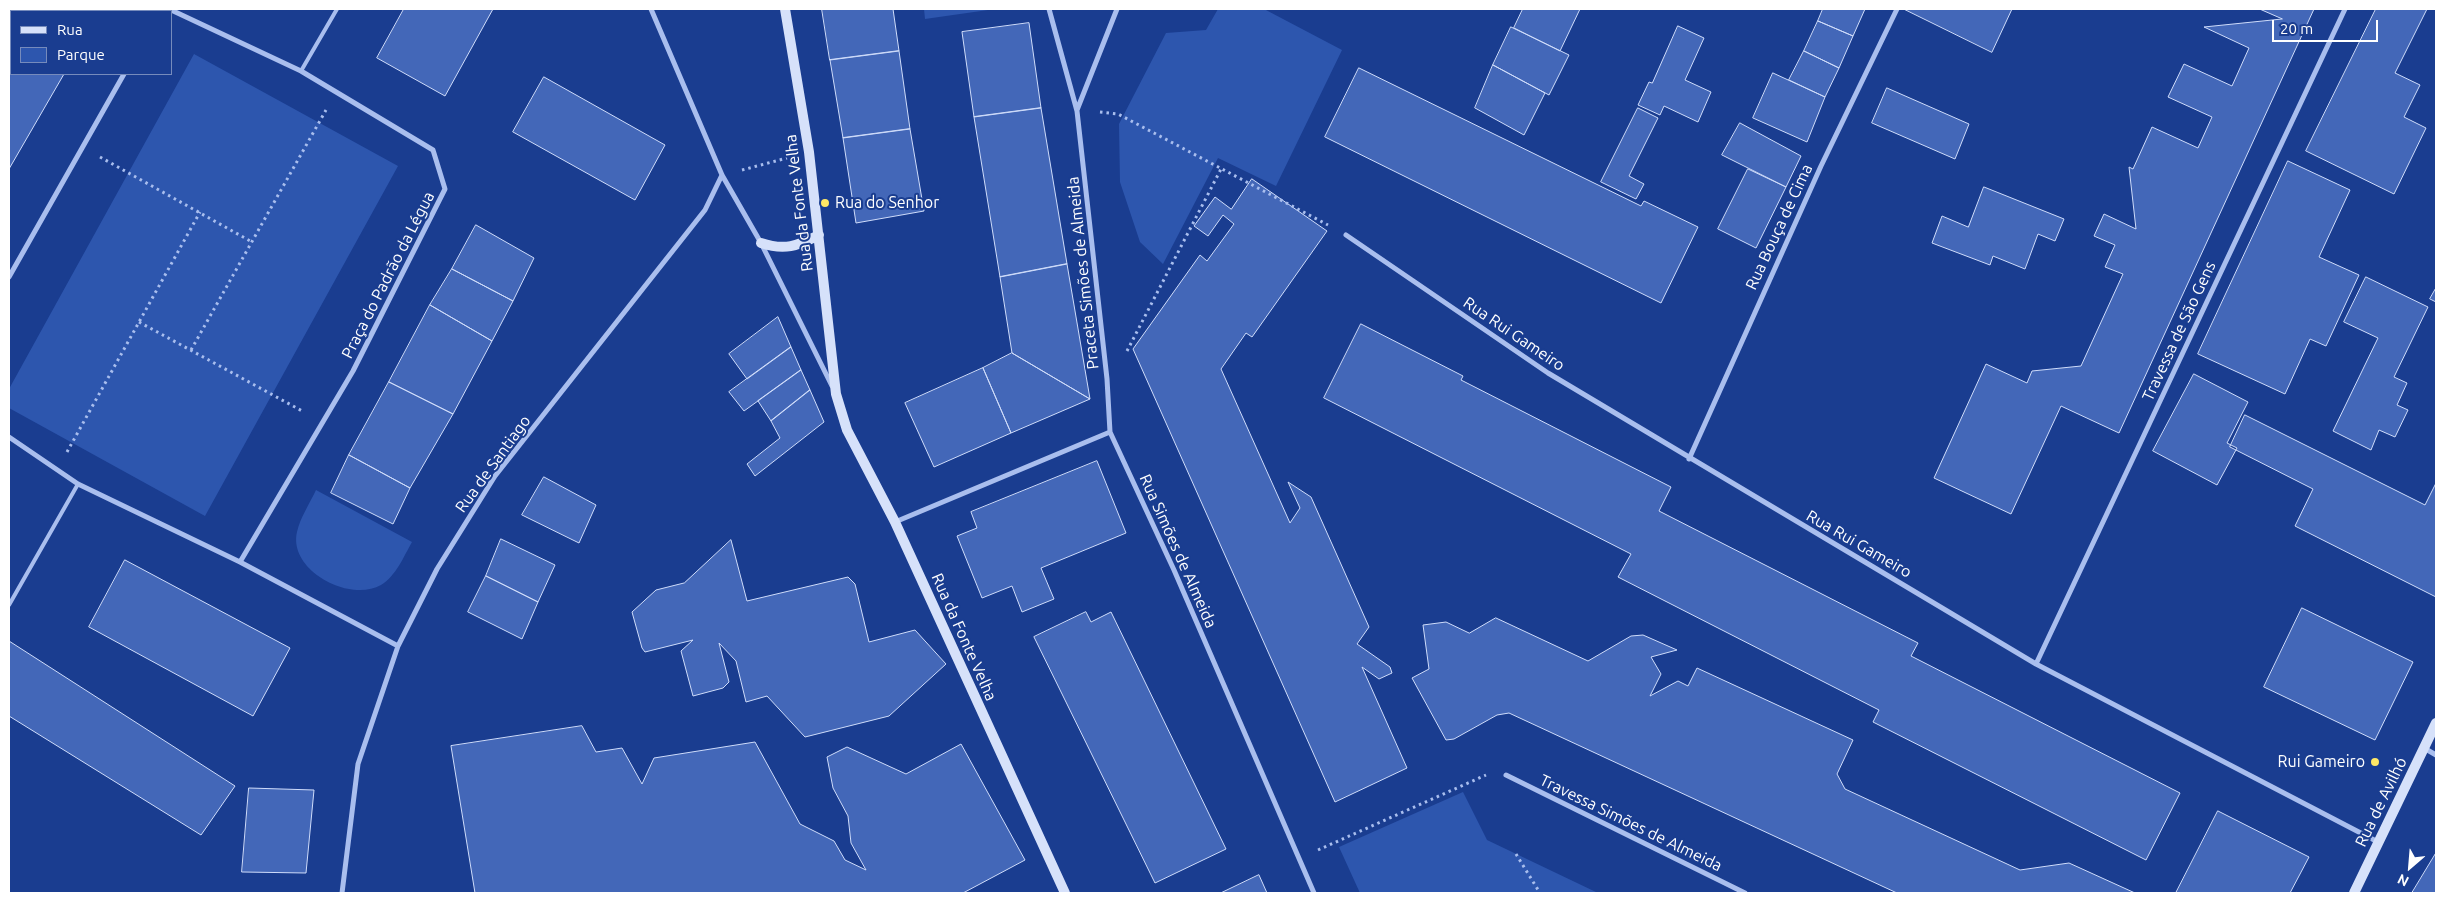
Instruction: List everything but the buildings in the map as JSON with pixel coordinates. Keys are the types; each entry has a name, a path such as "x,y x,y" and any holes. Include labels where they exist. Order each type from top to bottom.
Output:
{"street":[{"path":"651,9 722,175"},
{"name":"Rua da Fonte Velha","path":"785,9 809,152 836,394"},
{"name":"Praceta Simões de Almeida","path":"1049,9 1077,111 1107,379 1110,432"},
{"name":"Praceta Simões de Almeida","path":"1077,111 1117,9"},
{"name":"Rua Bouça de Cima","path":"1689,459 1813,184 1897,9"},
{"name":"Travessa de São Gens","path":"2036,664 2345,9"},
{"name":"Praça do Padrão da Légua","path":"172,10 302,71 433,150 445,189 353,371 240,562"},
{"path":"9,277 123,75"},
{"name":"Rua da Fonte Velha","path":"722,175 761,243 836,394 847,430 895,522 1065,893"},
{"name":"Rua de Santiago","path":"342,893 358,764 398,646 437,568 495,476 705,210 722,175"},
{"path":"761,243 775,248 790,247 819,235"},
{"name":"Rua Rui Gameiro","path":"1346,235 1548,373 1689,459 2036,664 2378,842"},
{"path":"895,522 1110,432"},
{"name":"Rua Simões de Almeida","path":"1110,432 1178,579 1314,893"},
{"path":"9,437 78,484 240,562 398,646"},
{"name":"Rua de Avilhó","path":"2354,893 2436,723"},
{"path":"2424,748 2436,755"},
{"name":"Travessa Simões de Almeida","path":"1506,775 1745,893"}],"lane":[{"path":"302,71 337,9"},
{"path":"9,605 78,484"}],"path":[{"path":"192,350 336,92"},
{"path":"1077,111 1118,114 1346,235"},
{"path":"82,147 252,242"},
{"path":"722,175 809,152"},
{"path":"1107,379 1124,355 1220,169"},
{"path":"57,470 200,212"},
{"path":"139,322 322,422"},
{"path":"1299,859 1496,770 1506,775"},
{"path":"1516,854 1540,893"}],"green space":[{"path":"924,9 995,9 925,19"},
{"path":"1218,9 1264,9 1342,50 1276,186 1218,158 1163,264 1140,242 1120,182 1119,124 1166,33 1206,30"},
{"path":"194,54 398,166 205,516 9,408 9,389"},
{"path":"316,490 412,542 399,565 381,585 368,589 353,590 338,586 324,580 311,570 302,559 297,546 298,527"},
{"path":"1463,792 1487,840 1598,893 1360,893 1339,847"}],"place":[{"name":"Rua do Senhor","path":"825,203"},
{"name":"Rui Gameiro","path":"2375,762"}]}
